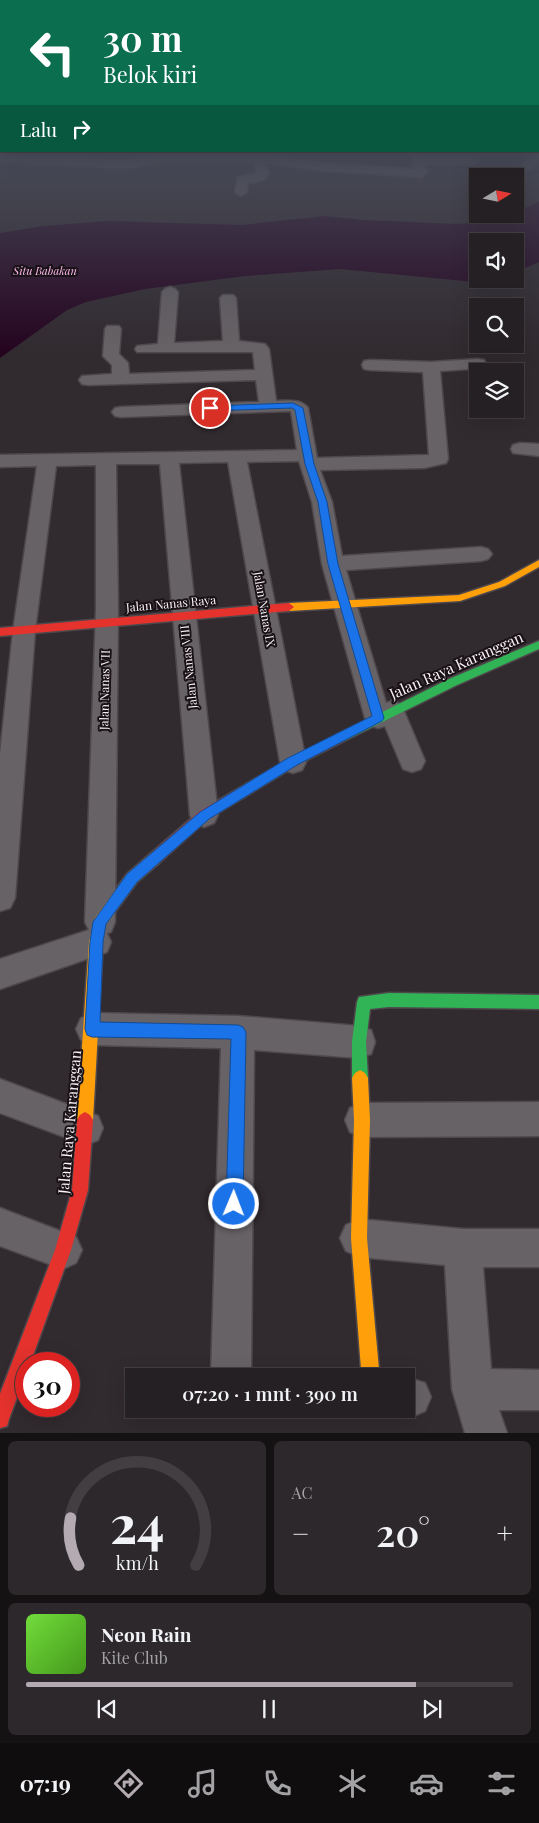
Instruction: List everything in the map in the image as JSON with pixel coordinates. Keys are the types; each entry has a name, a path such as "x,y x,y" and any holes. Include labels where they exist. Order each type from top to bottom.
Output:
{"street":[{"path":"166,348 170,292"},
{"path":"228,298 232,346"},
{"path":"113,328 111,356 120,363 121,378"},
{"path":"143,349 259,347 261,349 268,407"},
{"path":"370,365 431,367 469,365"},
{"path":"0,461 237,457 436,461 439,454 431,367"},
{"path":"88,380 263,375"},
{"path":"121,412 297,407 308,459 322,502 333,564 344,603 385,714 412,760"},
{"path":"520,449 539,450"},
{"name":"Jalan Nanas IX","path":"237,457 266,608 292,762"},
{"name":"Jalan Nanas VIII","path":"169,458 182,615 204,815"},
{"name":"Jalan Nanas VII","path":"98,932 106,623 106,459"},
{"path":"0,898 24,631 47,461"},
{"path":"333,564 481,554"},
{"name":"Jalan Nanas Raya","path":"0,632 266,608 460,598 502,584 539,563"},
{"name":"Jalan Raya Karanggan","path":"0,1419 63,1250 80,1190 86,1128 98,932 132,878 204,815 292,762 385,714 539,645"},
{"path":"0,974 98,932"},
{"path":"370,1368 359,1238 362,1120 359,1042 364,1002 389,1000 539,1002"},
{"path":"92,1029 238,1032 359,1042"},
{"path":"231,1368 238,1032"},
{"path":"0,1096 86,1128"},
{"path":"362,1120 539,1119"},
{"path":"0,1227 63,1250"},
{"path":"359,1238 463,1248 539,1248"},
{"path":"463,1248 472,1389 486,1433"},
{"path":"472,1389 539,1390"}],"water":[{"name":"Situ Babakan","path":"317,217 458,224 524,223 524,217 539,217 539,262 524,268 524,233 469,233 469,281 340,269 245,276 145,289 86,302 67,310 0,358 0,233 43,226 108,221 241,225"}],"traffic: fast":[{"path":"340,738 453,682 539,645"},
{"path":"360,1078 359,1042 364,1002 389,1000 539,1002"}],"traffic: slow":[{"path":"289,607 460,598 502,584 539,563"},
{"path":"85,1120 96,942 100,922 132,878 154,859"},
{"path":"360,1078 362,1120 359,1238 370,1368"}],"traffic: jam":[{"path":"0,632 289,607"},
{"path":"154,859 204,815 293,762 340,738"},
{"path":"0,1419 63,1250 80,1190 85,1120"}],"route":[{"path":"210,408 296,406 299,408 309,464 322,502 333,564 378,718 292,762 204,815 132,878 100,922 96,942 92,1029 238,1032 234,1204"}]}
